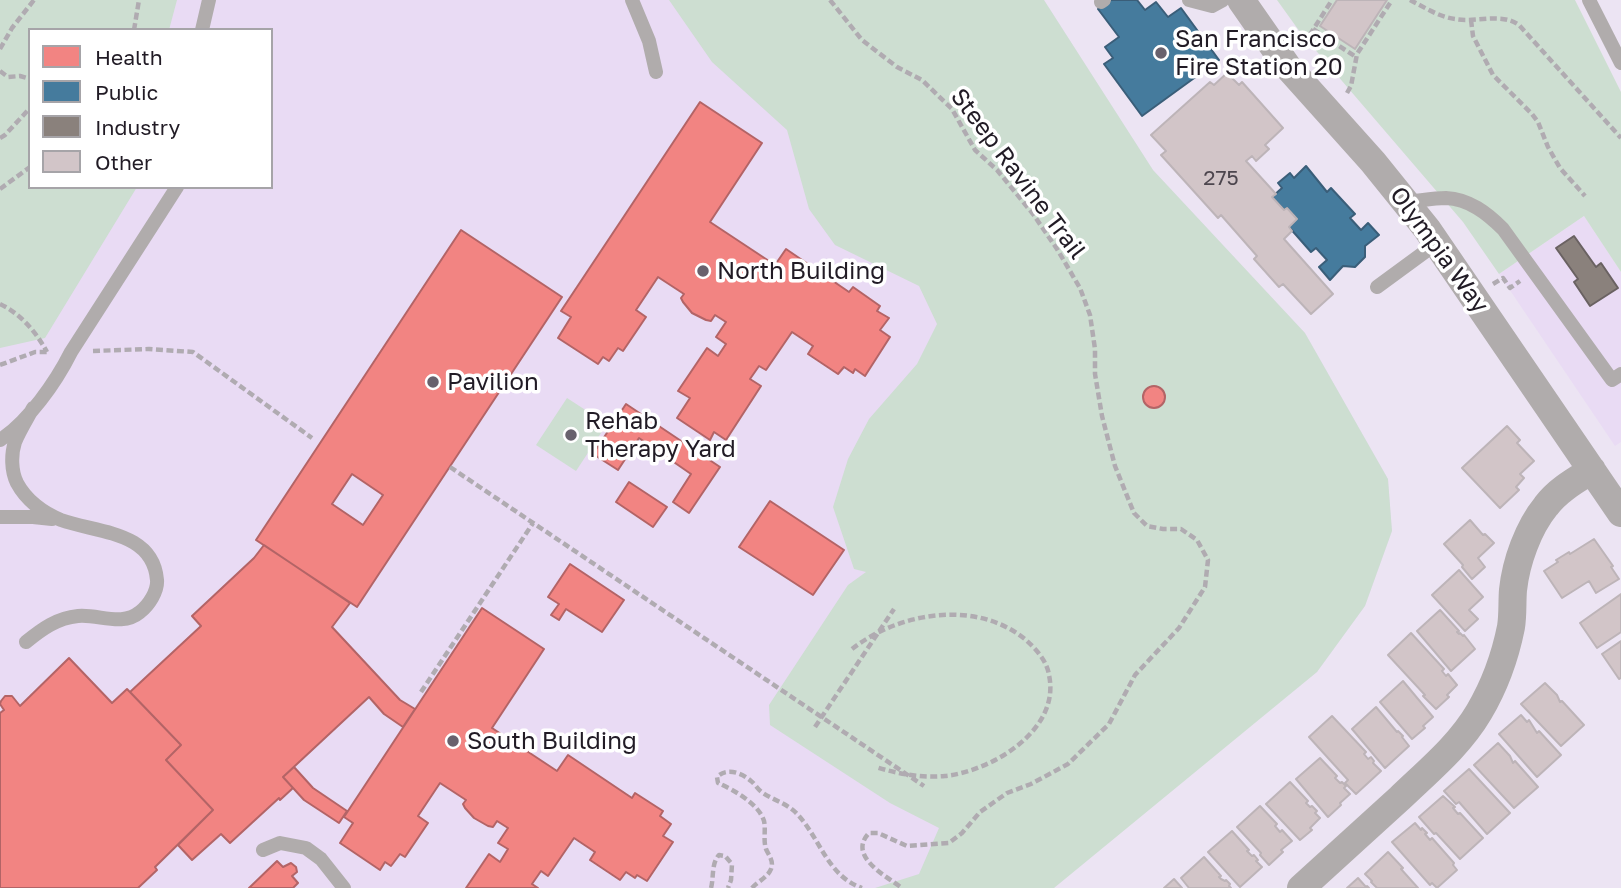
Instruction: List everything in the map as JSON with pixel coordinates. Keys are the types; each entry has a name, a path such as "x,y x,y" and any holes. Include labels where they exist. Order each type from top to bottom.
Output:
{"street":[{"name":"Olympia Way","path":"1241,0 1287,65 1407,202 1621,513"},
{"path":"1301,888 1463,736 1479,713 1502,662 1511,624 1513,587 1521,553 1534,524 1546,505 1592,470"}],"lane":[{"path":"202,28 209,0"},
{"path":"632,0 649,41 656,72"},
{"path":"1189,0 1212,6 1223,0"},
{"path":"1590,0 1621,63"},
{"path":"0,440 21,423 59,376 71,352 176,189"},
{"path":"1407,202 1446,198 1479,208 1492,218 1503,229 1612,380 1621,374"},
{"path":"1377,287 1437,243"},
{"path":"33,408 15,442 12,454 13,475 34,504 61,520"},
{"path":"0,517 61,520 127,538 144,549 154,564 158,583 152,600 140,613 126,619 78,616 61,620 45,627 26,642"},
{"path":"263,850 280,843 306,848 321,859 344,888"}],"path":[{"path":"0,50 12,28 34,0"},
{"path":"134,28 139,0"},
{"name":"Steep Ravine Trail","path":"830,0 862,40 897,67 922,80 952,109 975,150 997,170 1058,249 1080,288 1090,315 1102,416 1115,466 1134,513 1147,526 1163,530 1181,529 1197,540 1208,560 1205,587 1180,628 1135,676 1109,724 1068,764 1031,784 1007,793 980,812 962,833 949,843 907,846 878,833 869,833 863,839 865,857 884,876 902,888"},
{"path":"1304,44 1332,0"},
{"path":"1347,93 1351,86 1357,54 1392,0"},
{"path":"1410,0 1456,20 1513,20 1621,138"},
{"path":"1471,20 1473,36 1493,75 1532,114 1560,168 1585,196"},
{"path":"1313,29 1356,57"},
{"path":"0,71 8,77 28,78"},
{"path":"0,138 28,110"},
{"path":"0,189 28,168"},
{"path":"0,304 18,315 36,333 47,352"},
{"path":"0,365 35,352 149,349 193,352 312,438"},
{"path":"450,467 924,786"},
{"path":"421,692 533,523"},
{"path":"815,727 894,609"},
{"path":"852,649 879,631 909,621 958,615 1005,627 1024,638 1039,654 1049,672 1050,691 1045,710 1035,729 1018,745 989,763 966,772 943,776 907,774 876,767"},
{"path":"752,888 769,874 773,867 772,860 765,848 761,814 738,792 718,783 719,774 727,771 743,776 764,794 792,809 807,826 833,868 844,879 862,888"},
{"path":"711,888 713,867 719,855 725,856 732,864 728,888"}],"shaded area":[{"path":"0,0 1044,0 1153,170 1305,333 1388,479 1392,531 1365,606 1317,672 1049,888 0,888"},
{"path":"1584,216 1621,272 1621,442 1615,446 1499,274"}],"green space":[{"path":"0,0 177,0 170,28 28,28 28,189 136,189 45,338 0,348"},
{"path":"669,0 1044,0 1153,170 1305,333 1388,479 1392,531 1365,606 1317,672 1054,888 875,888 919,874 939,828 890,803 770,725 769,705 848,585 866,572 854,569 833,507 848,459 869,419 917,364 937,324 919,286 835,245 809,209 787,130 712,62"},
{"path":"1277,0 1575,0 1621,92 1621,272 1584,216 1499,274 1463,222 1300,32"},
{"name":"Rehab Therapy Yard","path":"567,398 607,424 576,471 536,445"}],"building: Health":[{"name":"North Building","path":"700,102 762,143 710,222 775,265 786,249 849,292 853,287 880,306 877,311 889,318 880,330 890,337 865,376 855,369 853,373 844,367 838,374 808,354 813,346 792,332 766,370 759,366 750,379 761,386 726,440 714,432 710,440 677,418 690,398 678,391 707,348 718,356 726,344 716,337 726,322 715,315 711,321 692,313 681,298 684,294 658,277 636,310 646,317 623,351 618,348 609,361 603,357 598,364 558,338 571,317 561,311"},
{"name":"Pavilion","path":"461,230 562,297 357,607 256,540","holes":["352,474 383,495 363,525 332,504"]},
{"path":"1154,386 1162,389 1165,397 1162,405 1154,408 1146,405 1143,397 1146,389"},
{"path":"626,404 720,467 689,513 673,502 691,474 639,438 618,470 593,454"},
{"path":"629,482 667,507 653,527 616,502"},
{"path":"770,501 844,550 813,595 739,547"},
{"path":"264,545 350,603 332,627 400,700 415,709 403,727 384,714 369,697 283,777 293,788 280,800 279,798 230,843 221,834 192,860 178,845 213,810 166,760 181,745 130,692 201,626 192,616 254,558"},
{"path":"570,564 624,600 602,632 566,609 559,620 551,615 559,604 548,597"},
{"name":"South Building","path":"482,608 544,649 492,728 557,771 568,755 632,798 635,793 663,811 660,816 671,824 663,836 673,842 647,881 626,872 620,880 590,860 595,852 574,838 548,876 541,871 532,884 538,888 466,888 489,854 500,862 508,849 498,843 508,828 497,821 493,827 488,826 474,818 463,804 466,800 440,783 418,816 428,823 405,857 400,854 391,866 385,862 380,870 340,843 353,823 344,817"},
{"path":"69,658 112,703 127,689 181,745 166,760 213,810 155,867 157,870 138,888 0,888 0,713 4,710 0,704 5,696 12,696 20,706"},
{"path":"294,767 313,788 347,811 339,823 304,800 283,777"},
{"path":"277,861 283,867 291,863 296,867 297,872 292,876 298,883 293,888 249,888"}],"building: Public":[{"name":"San Francisco Fire Station 20","path":"1111,0 1137,0 1145,10 1156,2 1168,17 1181,8 1219,60 1142,116 1104,64 1113,58 1105,47 1119,37 1098,9"},
{"path":"1306,166 1327,192 1331,188 1355,214 1350,218 1361,230 1368,223 1379,235 1365,246 1365,257 1355,267 1343,266 1330,280 1319,267 1327,260 1316,248 1311,252 1289,227 1297,219 1272,197 1282,188 1278,183 1290,173 1294,178"}],"building: Industry":[{"path":"1574,236 1596,267 1601,263 1618,288 1590,306 1574,282 1578,279 1556,248"}],"building: Other":[{"path":"1337,0 1387,0 1355,49 1320,26"},
{"path":"1227,73 1239,85 1242,82 1283,128 1265,145 1269,149 1256,161 1252,156 1246,161 1276,194 1272,197 1297,219 1289,227 1292,231 1284,239 1333,294 1311,314 1283,284 1279,287 1254,259 1257,256 1221,215 1218,218 1161,155 1166,151 1151,135 1210,82 1214,85"},
{"path":"1507,426 1520,440 1517,443 1534,461 1520,474 1524,478 1516,487 1519,490 1500,508 1462,468"},
{"path":"1470,520 1494,543 1478,558 1485,567 1472,579 1444,544"},
{"path":"1594,539 1619,579 1596,593 1589,581 1562,598 1544,571 1558,562 1556,560"},
{"path":"1459,570 1483,597 1469,610 1478,619 1465,631 1432,595"},
{"path":"1621,594 1621,632 1597,648 1580,623"},
{"path":"1440,610 1475,649 1451,671 1417,631"},
{"path":"1411,633 1444,669 1442,671 1446,676 1448,674 1457,685 1436,709 1388,655"},
{"path":"1621,641 1621,678 1619,679 1602,654"},
{"path":"1403,681 1433,717 1412,739 1380,702"},
{"path":"1545,683 1584,725 1561,746 1521,704"},
{"path":"1376,707 1409,746 1385,768 1352,729"},
{"path":"1521,715 1527,722 1529,720 1537,733 1539,731 1561,755 1537,777 1499,734"},
{"path":"1332,716 1381,771 1356,794 1345,783 1348,780 1309,737"},
{"path":"1498,743 1513,763 1515,761 1538,787 1514,808 1474,765"},
{"path":"1320,758 1350,794 1328,817 1296,779"},
{"path":"1469,769 1510,813 1487,834 1459,802 1456,804 1444,791"},
{"path":"1290,782 1308,801 1306,803 1317,811 1315,813 1320,818 1310,828 1312,830 1300,840 1266,804"},
{"path":"1443,796 1483,838 1460,859 1419,817"},
{"path":"1260,806 1277,824 1275,826 1280,832 1282,830 1292,841 1269,865 1237,827"},
{"path":"1415,823 1427,833 1425,834 1430,840 1432,838 1457,870 1437,888 1432,883 1430,885 1392,842"},
{"path":"1232,831 1262,867 1240,887 1208,852"},
{"path":"1388,852 1418,888 1377,888 1371,882 1365,874"},
{"path":"1204,857 1231,888 1189,888 1181,878"},
{"path":"1358,878 1369,888 1347,888"},
{"path":"1174,879 1182,888 1164,888"}],"place":[{"name":"San Francisco Fire Station 20","path":"1161,53"},
{"name":"North Building","path":"703,271"},
{"name":"Pavilion","path":"433,382"},
{"name":"Rehab Therapy Yard","path":"571,435"},
{"name":"South Building","path":"453,741"}]}
